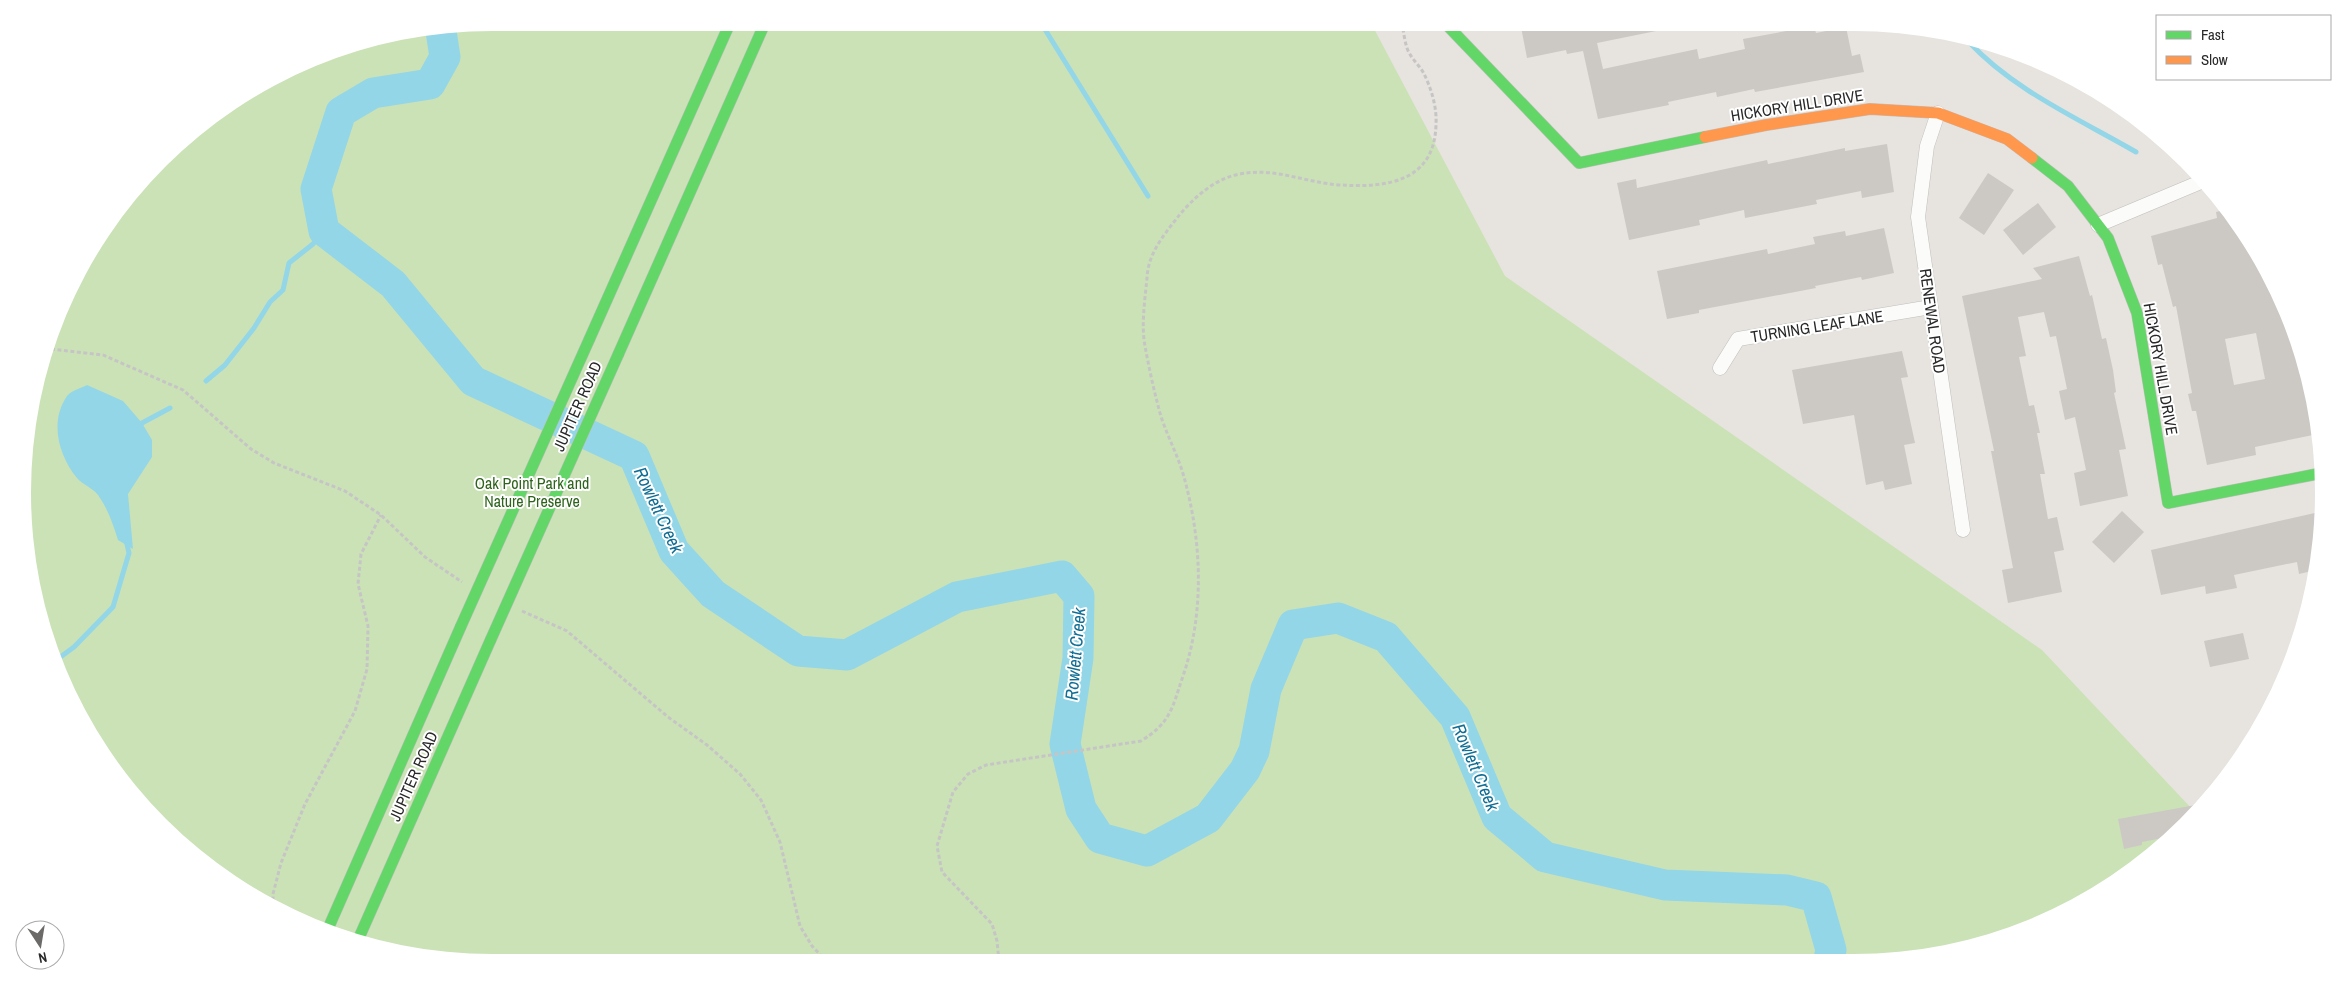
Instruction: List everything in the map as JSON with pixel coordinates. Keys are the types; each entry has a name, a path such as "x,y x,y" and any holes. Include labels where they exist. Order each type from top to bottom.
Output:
{"main road":[{"name":"JUPITER ROAD","path":"330,924 726,31"},
{"name":"JUPITER ROAD","path":"361,934 761,31"},
{"name":"HICKORY HILL DRIVE","path":"1454,31 1579,163 1766,125 1870,109 1938,113 2007,139 2068,186 2108,238 2137,313 2168,503 2314,474"}],"street":[{"name":"RENEWAL ROAD","path":"1938,113 1927,146 1918,217 1963,530"},
{"path":"2098,225 2196,184"},
{"name":"TURNING LEAF LANE","path":"1720,368 1738,339 1931,307"}],"path":[{"path":"998,954 992,924 942,872 937,846 953,792 968,774 986,765 1141,741 1158,731 1170,715 1190,657 1197,615 1198,561 1192,510 1183,475 1160,413 1144,343 1147,274 1156,245 1186,206 1218,182 1238,174 1268,171 1340,185 1387,184 1406,179 1425,163 1434,142 1436,122 1433,97 1427,82 1407,50 1403,31"},
{"path":"273,898 281,863 305,804 356,711 367,669 368,626 358,584 361,554 381,516"}],"green space":[{"name":"Oak Point Park and Nature Preserve","path":"492,31 1375,31 1505,276 2042,650 2191,807 2158,839 2110,876 2084,892 2030,919 1973,938 1943,945 1914,950 1854,954 492,954 432,950 373,938 344,929 316,919 262,892 236,876 188,839 166,819 127,773 109,749 79,697 66,669 47,612 35,553 32,523 31,492 35,432 47,373 66,316 79,288 109,236 146,188 188,146 236,109 288,79 316,66 373,47 432,35"}],"water":[{"path":"87,385 123,401 142,423 152,440 152,457 128,494 133,549 118,540 102,500 77,478 65,460 61,449 58,417 62,406 69,394"}],"building":[{"path":"1522,31 1656,31 1597,43 1603,69 1697,49 1699,59 1745,49 1743,39 1787,31 1815,31 1816,33 1847,31 1852,56 1860,54 1864,72 1755,92 1754,89 1717,97 1716,92 1668,102 1669,105 1598,119 1583,51 1567,54 1566,50 1527,58"},
{"path":"1887,144 1894,192 1862,198 1861,191 1816,200 1817,204 1745,218 1744,210 1699,220 1700,225 1629,240 1617,183 1636,179 1637,188 1767,160 1768,164 1845,148 1845,151"},
{"path":"1988,173 2014,190 1984,235 1959,218"},
{"path":"2038,203 2056,227 2023,255 2003,230"},
{"path":"2219,211 2237,236 2267,288 2280,316 2299,373 2311,435 2255,447 2256,455 2207,465 2196,411 2192,411 2188,394 2192,393 2176,306 2173,307 2162,264 2158,265 2151,236 2217,218 2216,212","holes":["2256,333 2265,379 2234,385 2225,339"]},
{"path":"1884,228 1894,273 1862,280 1861,277 1815,286 1816,288 1699,310 1699,313 1667,319 1657,271 1767,249 1768,254 1815,244 1813,237 1845,231 1846,236"},
{"path":"2079,256 2090,296 2092,295 2102,339 2106,338 2113,370 2116,392 2114,393 2126,449 2119,450 2128,496 2080,506 2074,473 2086,470 2075,417 2065,420 2059,391 2067,389 2056,336 2050,337 2044,312 2018,317 2026,356 2019,357 2029,406 2034,405 2040,433 2037,433 2045,474 2040,474 2048,519 2057,517 2064,550 2054,552 2062,592 2008,603 2002,570 2013,568 1991,451 1994,451 1962,296 2042,279 2033,268"},
{"path":"1902,351 1908,377 1901,378 1915,443 1904,445 1912,484 1885,490 1883,481 1866,485 1854,415 1803,424 1792,370"},
{"path":"2122,511 2144,532 2114,563 2092,542"},
{"path":"2314,513 2308,572 2299,574 2297,562 2234,575 2237,588 2206,594 2205,586 2161,595 2151,550"},
{"path":"2243,633 2249,659 2210,667 2204,641"},
{"path":"2192,806 2158,839 2142,842 2142,845 2124,849 2118,819"}],"waterway":[{"path":"1046,31 1148,196"},
{"name":"Rowlett Creek","path":"441,34 445,57 430,84 373,93 341,112 316,189 324,231 393,284 473,381 634,456 674,551 713,594 798,651 847,655 957,597 1062,576 1079,596 1078,658 1065,744 1081,809 1100,838 1147,851 1208,818 1245,770 1254,751 1266,689 1293,625 1338,618 1386,637 1455,717 1497,817 1545,857 1665,885 1787,890 1816,897 1831,950 1830,954"},
{"path":"1975,48 2005,74 2026,89 2136,152"},
{"path":"206,381 225,365 254,328 270,302 283,290 289,263 313,244 324,231"},
{"path":"139,429 142,423 170,408"},
{"path":"61,656 74,647 113,607 129,553 126,540"}],"traffic: fast":[{"path":"589,340 726,31"},
{"path":"618,355 761,31"},
{"path":"1453,31 1579,163 1705,137"},
{"path":"2032,158 2068,186 2108,238 2137,313 2168,503 2314,474"},
{"path":"461,626 589,340"},
{"path":"491,639 618,355"},
{"path":"330,924 461,626"},
{"path":"361,934 491,639"}],"traffic: slow":[{"path":"1705,137 1766,125 1870,109 1938,113 2007,139 2032,158"}]}
